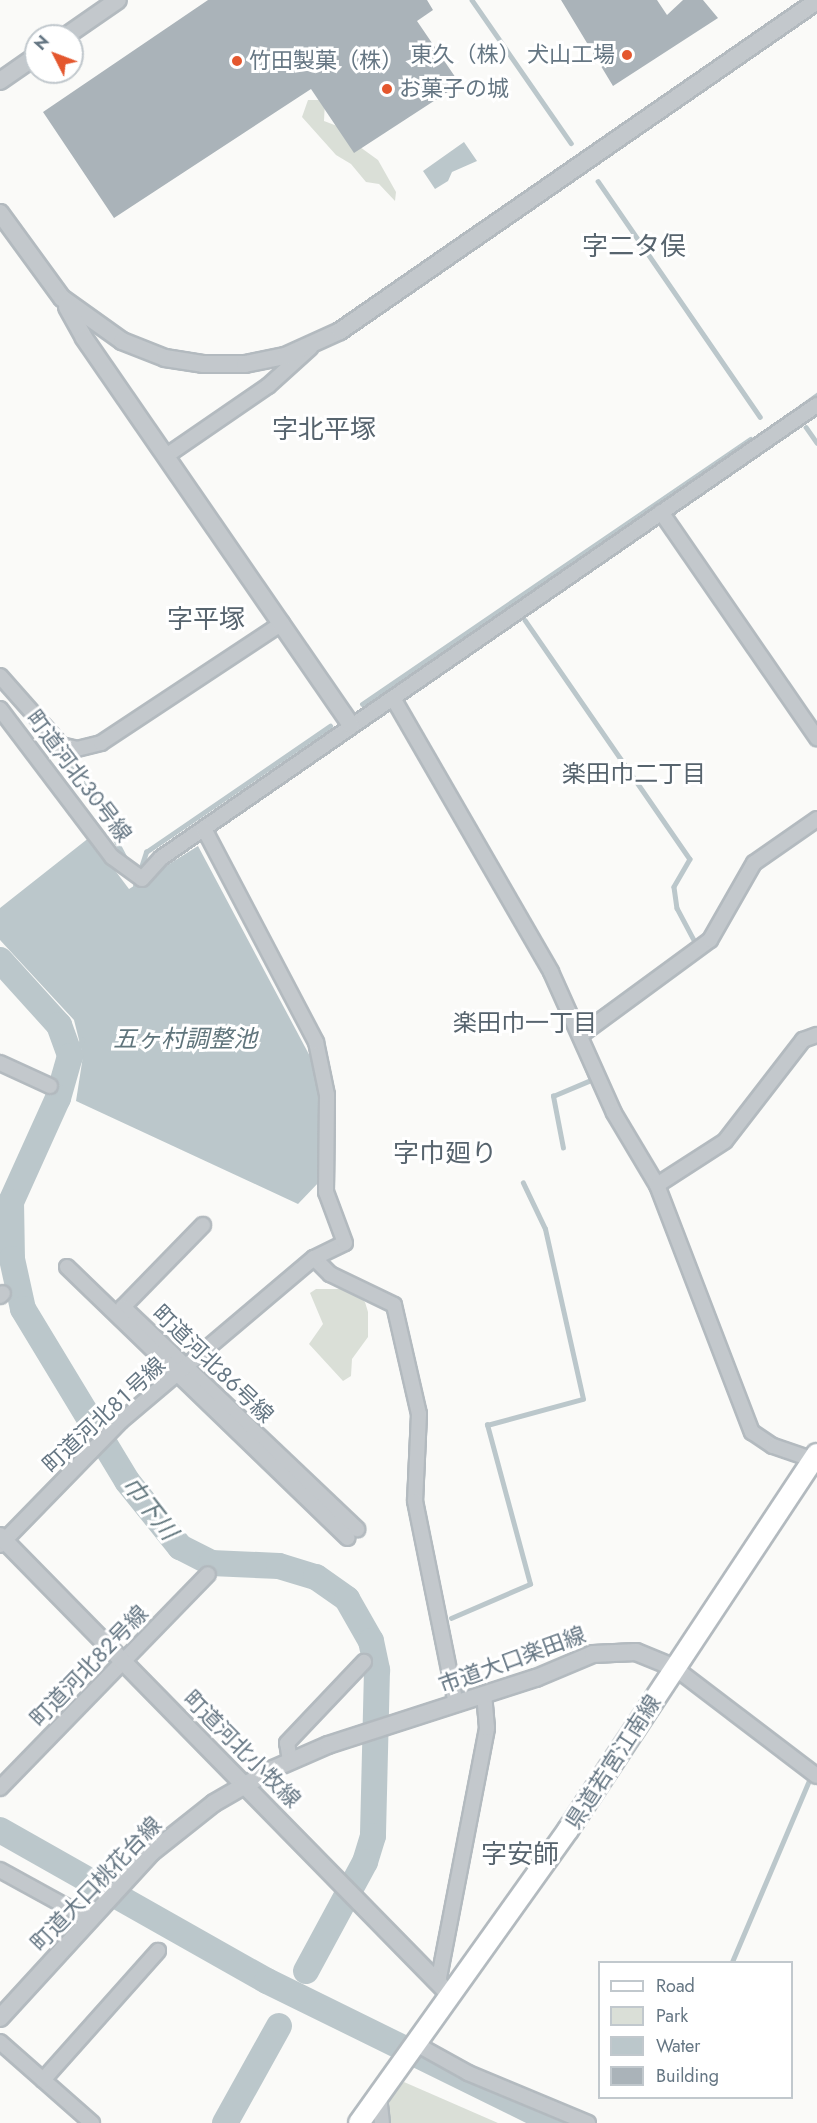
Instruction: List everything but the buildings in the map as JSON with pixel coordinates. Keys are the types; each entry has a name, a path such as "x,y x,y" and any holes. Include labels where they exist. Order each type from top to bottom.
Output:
{"main road":[{"name":"県道若宮江南線","path":"359,2123 416,2044 444,1989 568,1830 816,1458"}],"street":[{"path":"83,24 118,0"},
{"path":"166,456 268,386 311,347 350,325 817,1"},
{"path":"0,81 24,64"},
{"path":"0,213 62,298 84,338 351,725"},
{"path":"62,298 122,341 177,360 245,364 311,347"},
{"path":"204,829 351,725 817,405"},
{"path":"661,512 817,738"},
{"path":"0,676 61,745 77,749 101,743 282,623"},
{"path":"393,698 458,806 582,1034 614,1113 657,1185 752,1432 773,1446 816,1458"},
{"name":"町道河北３０号線","path":"0,709 112,857 142,879 161,858 204,829"},
{"path":"582,1034 710,940 754,863 817,819"},
{"name":"町道河北８１号線","path":"1,1541 108,1434 295,1273 314,1258 345,1243 326,1192 327,1095 316,1042 204,829"},
{"path":"657,1185 725,1141 803,1041 817,1035"},
{"path":"0,1064 50,1086"},
{"name":"町道河北８６号線","path":"111,1309 201,1222 123,1307 182,1370"},
{"path":"314,1258 330,1274 394,1305 419,1414 415,1502 456,1704"},
{"path":"67,1267 111,1309 182,1370 353,1534"},
{"name":"町道河北小牧線","path":"1,1541 357,1897 444,1989"},
{"name":"町道河北８２号線","path":"0,1788 208,1574"},
{"name":"市道大口楽田線","path":"433,1712 484,1696 605,1651 650,1655 675,1668"},
{"path":"290,1761 287,1743 364,1662"},
{"path":"675,1668 817,1776"},
{"path":"444,1989 487,1728 484,1696"},
{"name":"町道大口桃花台線","path":"0,2018 120,1885 184,1825 245,1784 290,1761 357,1736 433,1712"},
{"path":"0,1870 89,1919"},
{"path":"44,2080 158,1951"},
{"path":"0,2042 92,2123"},
{"path":"416,2044 468,2073 588,2123"},
{"path":"379,2095 382,2123"}],"green space":[{"path":"308,100 325,100 324,121 345,129 353,142 378,160 396,192 395,201 379,184 366,182 351,164 336,155 302,117"},
{"path":"316,1289 349,1289 365,1302 368,1312 368,1337 352,1359 351,1376 343,1381 309,1344 323,1324 310,1293"},
{"path":"404,2082 498,2123 390,2123 389,2099"}],"water":[{"path":"464,142 477,161 452,172 448,181 435,189 423,171"},
{"name":"五ヶ村調整池","path":"90,837 129,889 198,846 321,1077 320,1181 298,1204 76,1101 83,1056 74,1020 0,940 0,908"}],"waterway":[{"path":"472,0 571,143"},
{"path":"598,181 760,417"},
{"path":"792,413 817,395"},
{"path":"806,427 817,443"},
{"path":"362,704 750,439"},
{"path":"525,620 690,859 674,887 677,908 696,943"},
{"path":"135,886 146,852 330,726"},
{"path":"60,749 93,797 129,865"},
{"name":"巾下川","path":"0,960 59,1025 70,1056 58,1098 11,1202 12,1259 23,1309 127,1481 180,1547 211,1563 279,1566 316,1577 347,1599 371,1641 377,1670 373,1836 365,1862 306,1971"},
{"path":"589,1019 643,981"},
{"path":"69,1068 82,1040"},
{"path":"563,1148 553,1096 591,1080 579,1050"},
{"path":"451,1618 530,1584 487,1425 583,1399 545,1229 523,1183"},
{"path":"732,1961 811,1776"},
{"path":"0,1830 267,1981 556,2123"},
{"name":"巾下川","path":"225,2123 279,2026"}],"place":[{"name":"東久（株） 犬山工場","path":"627,55"},
{"name":"竹田製菓（株）","path":"237,61"},
{"name":"お菓子の城","path":"387,89"}],"district":[{"name":"字二タ俣","path":"634,247"},
{"name":"字北平塚","path":"324,430"},
{"name":"字平塚","path":"206,620"},
{"name":"楽田巾二丁目","path":"634,774"},
{"name":"楽田巾一丁目","path":"525,1023"},
{"name":"字巾廻り","path":"445,1154"},
{"name":"字安師","path":"520,1855"}]}
